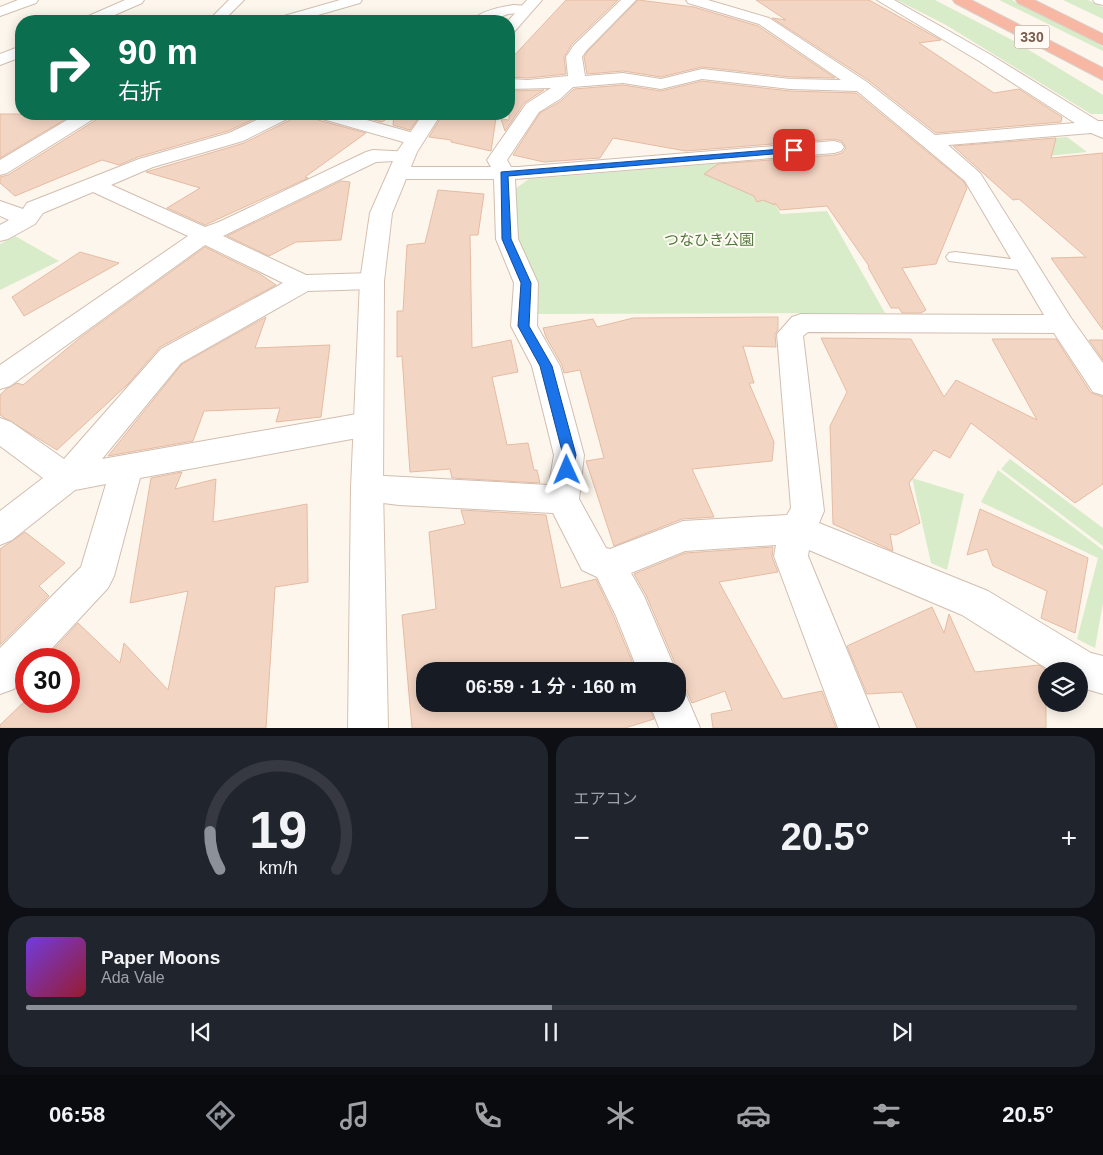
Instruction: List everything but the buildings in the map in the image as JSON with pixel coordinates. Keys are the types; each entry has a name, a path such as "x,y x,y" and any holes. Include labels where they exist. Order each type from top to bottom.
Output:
{"highway":[{"name":"330","path":"960,0 1103,75"},
{"path":"987,0 1063,37"},
{"name":"330","path":"1023,0 1103,40"}],"street":[{"path":"0,12 31,0"},
{"path":"103,15 137,0"},
{"path":"222,15 237,0"},
{"path":"303,15 355,0"},
{"path":"629,0 580,48 574,57 577,78 568,82 554,95 532,108 497,160 504,173 507,239 526,283 524,326 546,366 569,455 564,500 594,559 609,566 631,608 653,662"},
{"path":"694,0 764,21 861,86 973,177 1062,324 1103,385"},
{"path":"884,0 1101,128"},
{"path":"490,15 500,10 530,5"},
{"path":"515,22 530,5"},
{"path":"515,84 623,78 661,84 702,74 790,84 861,86"},
{"path":"0,169 79,120"},
{"path":"0,234 27,219 35,208 146,164 236,137 271,120"},
{"path":"337,120 406,156"},
{"path":"368,728 366,488 372,282 381,214 406,156 428,120"},
{"path":"931,141 1101,128"},
{"path":"0,379 204,235 227,227 373,156 406,156 504,173 834,147"},
{"path":"92,184 303,283 372,282"},
{"path":"0,208 27,219"},
{"path":"0,530 66,478 171,356 303,283"},
{"path":"859,728 791,556 796,529 808,511 790,334 800,323 1062,324"},
{"path":"0,430 66,478 368,424"},
{"path":"0,675 96,576 127,468"},
{"path":"366,488 564,500"},
{"path":"609,566 683,536 796,529 975,603 1084,670 1103,675"},
{"path":"673,712 680,728"}],"lane":[{"path":"955,257 1026,266"}],"green space":[{"path":"897,0 935,0 1014,41 1103,95 1103,114 1091,114 946,25"},
{"path":"999,0 1012,0 1095,42 1103,47 1103,51"},
{"path":"1063,0 1088,0 1103,7 1103,19"},
{"path":"1067,137 1087,152 1048,156 1029,140"},
{"name":"つなひき公園","path":"748,161 781,214 827,211 885,313 536,314 516,235 512,191 529,179"},
{"path":"15,236 59,261 0,290 0,244"},
{"path":"1010,459 1103,528 1103,546 1001,469"},
{"path":"998,470 1103,550 1103,603 1095,648 1077,639 1098,558 981,502"},
{"path":"912,478 964,494 947,570 931,563"}],"route":[{"path":"567,470 569,455 546,366 524,326 526,283 507,239 504,173 518,174 794,150"}]}
